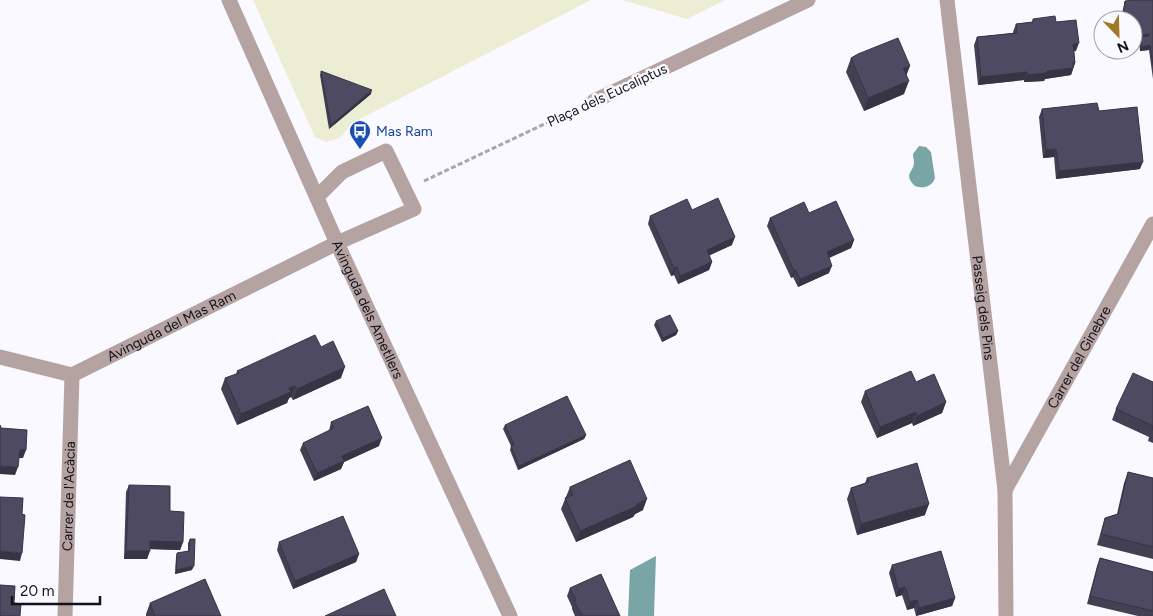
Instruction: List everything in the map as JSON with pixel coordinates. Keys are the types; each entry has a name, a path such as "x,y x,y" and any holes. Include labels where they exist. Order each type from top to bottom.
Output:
{"street":[{"name":"Avinguda dels Ametllers","path":"229,0 337,244 510,616"},
{"name":"Plaça dels Eucaliptus","path":"594,100 808,0"},
{"name":"Passeig dels Pins","path":"947,0 1005,490 1006,616"},
{"path":"317,197 342,172 386,151 405,190"},
{"name":"Avinguda del Mas Ram","path":"72,375 337,244 414,209 405,190"},
{"name":"Carrer del Ginebre","path":"1005,490 1153,224"},
{"path":"0,357 72,375"},
{"name":"Carrer de l'Acàcia","path":"65,616 72,375"}],"path":[{"name":"Plaça dels Eucaliptus","path":"405,190 594,100"}],"green space":[{"path":"253,0 591,0 352,123 340,138 326,142 315,137"},
{"path":"622,0 725,0 687,19"}],"water":[{"path":"919,146 926,147 931,152 935,178 932,183 924,187 915,186 909,176 914,163 913,154"},
{"path":"656,556 654,616 628,616 630,570"}],"building":[{"path":"1153,0 1153,65 1150,45 1143,47 1143,37 1149,36 1149,34 1143,35 1143,10 1124,10 1125,1"},
{"path":"1055,16 1056,22 1076,20 1079,43 1073,44 1075,63 1073,63 1073,68 1027,75 1027,72 981,77 977,37 1017,33 1016,24"},
{"path":"898,38 910,66 903,68 909,81 868,98 851,58"},
{"path":"321,71 372,90 331,125 326,99"},
{"path":"1097,103 1099,111 1137,107 1143,162 1059,171 1056,149 1046,150 1042,109"},
{"path":"718,198 735,237 707,250 712,262 680,276 677,267 674,268 650,216 687,199 692,210"},
{"path":"836,201 854,240 827,252 832,266 800,279 796,270 794,271 770,218 804,202 809,213"},
{"path":"670,315 678,331 663,338 656,321"},
{"path":"315,335 321,347 333,341 345,367 297,389 295,386 289,388 291,392 241,414 225,378 239,373 237,371"},
{"path":"911,371 916,382 934,374 946,402 917,416 916,412 880,427 865,391"},
{"path":"1133,373 1153,382 1153,426 1116,409"},
{"path":"567,396 586,435 519,466 511,446 514,445 505,425"},
{"path":"368,406 382,438 342,456 344,461 317,473 303,443 334,428 331,422"},
{"path":"0,425 1,428 27,430 26,450 20,450 18,467 0,466"},
{"path":"630,460 647,499 636,504 637,506 580,531 565,498 573,495 570,487"},
{"path":"917,463 929,504 861,524 851,488 869,482 867,478"},
{"path":"1128,472 1153,478 1153,547 1101,534 1105,518 1118,514"},
{"path":"129,485 170,486 170,511 184,512 183,542 150,541 150,551 126,551"},
{"path":"0,497 23,498 22,514 25,515 22,553 0,551"},
{"path":"343,516 359,554 295,581 279,542"},
{"path":"190,539 195,539 194,566 176,570 177,553 189,551"},
{"path":"941,551 955,598 919,608 917,600 910,602 905,587 898,589 892,565"},
{"path":"1100,558 1153,572 1153,611 1090,596"},
{"path":"601,574 620,616 582,616 570,588"},
{"path":"205,579 221,616 155,616 150,603"},
{"path":"0,585 15,586 14,603 21,604 20,616 0,616"},
{"path":"384,589 396,616 325,616"}],"place":[{"name":"Mas Ram","path":"360,150"}]}
